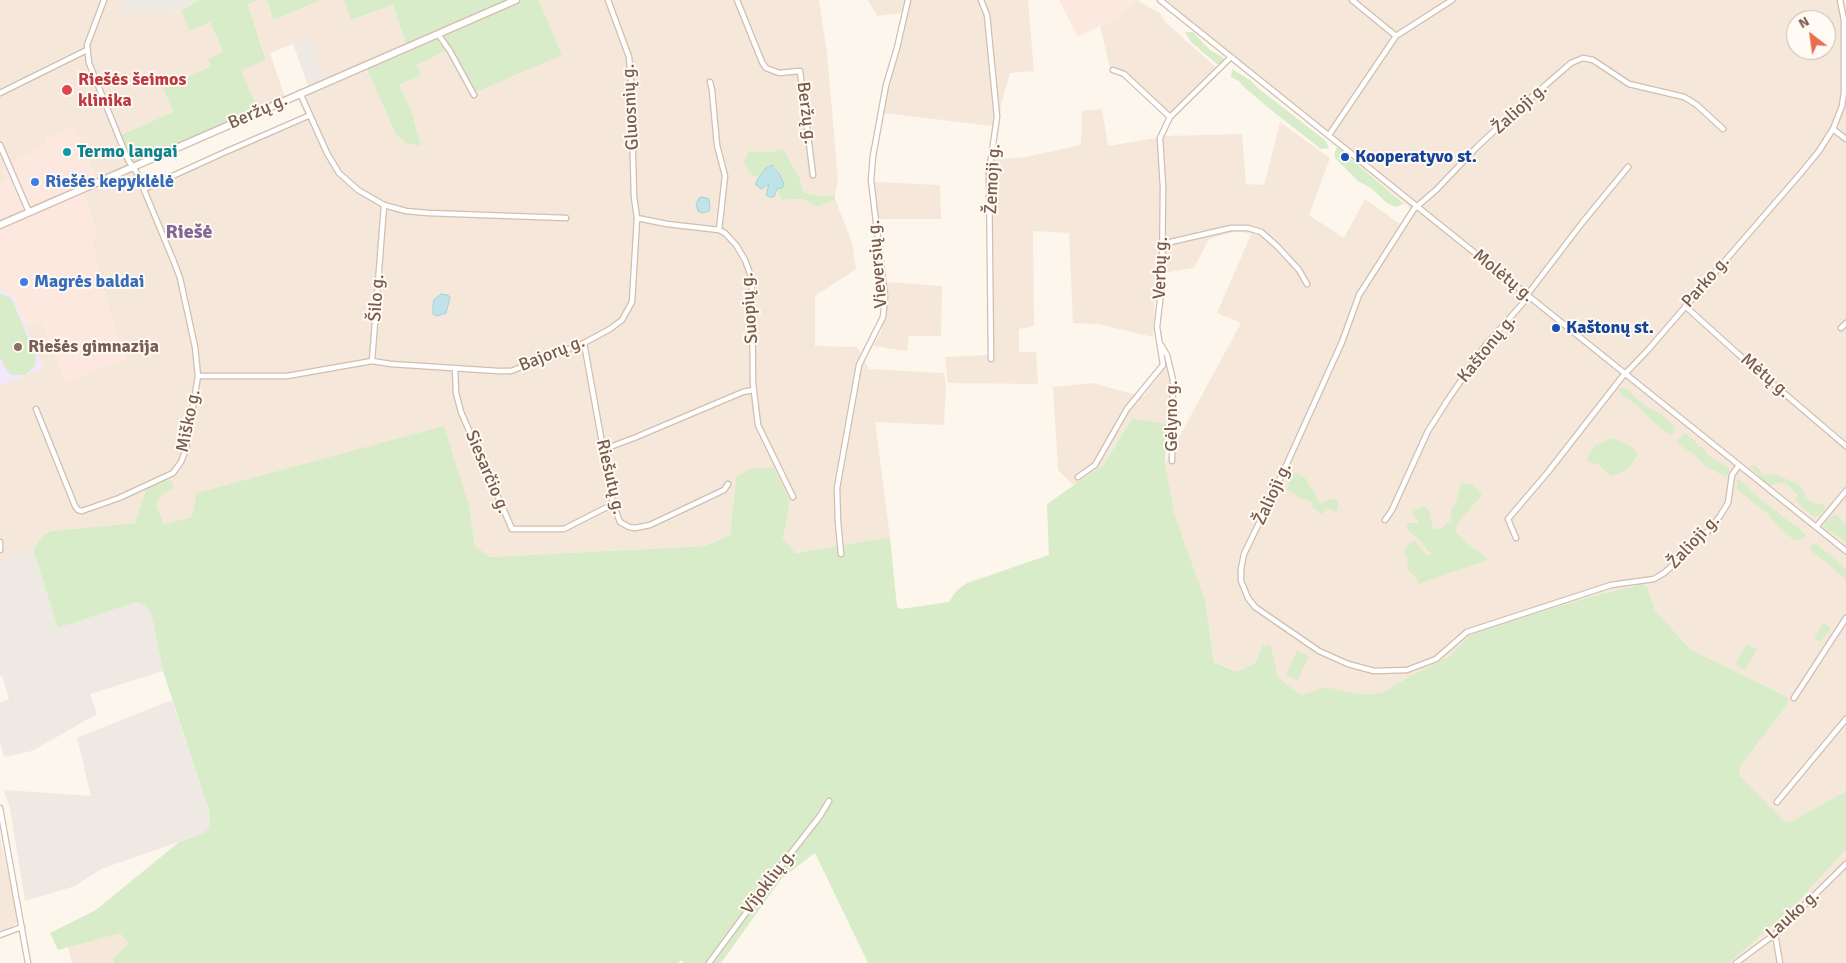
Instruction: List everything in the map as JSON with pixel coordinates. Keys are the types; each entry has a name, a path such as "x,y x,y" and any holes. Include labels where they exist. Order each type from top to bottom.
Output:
{"main road":[{"name":"Beržų g.","path":"0,225 516,0"}],"street":[{"path":"0,93 87,50 104,0"},
{"name":"Gluosnių g.","path":"608,0 621,32 628,58 631,84 634,197 637,218"},
{"name":"Beržų g.","path":"737,0 766,68 779,73 800,71 813,176"},
{"name":"Vieversių g.","path":"841,554 837,488 859,365 883,317 885,297 871,180 873,156 886,85 908,0"},
{"name":"Žemoji g.","path":"982,0 987,15 997,117 990,172 991,359"},
{"name":"Molėtų g.","path":"1160,0 1846,551"},
{"path":"1352,0 1396,36"},
{"path":"1329,136 1396,36 1452,0"},
{"name":"Parko g.","path":"1516,538 1508,519 1548,472 1625,374 1648,351 1807,165 1833,129 1842,106 1844,92 1844,20 1840,0"},
{"path":"438,34 450,51 474,95"},
{"name":"Miško g.","path":"36,409 75,506 78,510 82,511 126,495 173,473 177,469 186,449 198,376 193,337 180,278 144,189 128,160 95,80 87,50"},
{"name":"Verbų g.","path":"1078,477 1095,465 1127,409 1163,366 1157,327 1162,284 1160,138 1170,117 1231,57"},
{"name":"Žalioji g.","path":"1723,129 1697,105 1684,98 1673,93 1638,87 1621,79 1588,58 1579,58 1510,116 1436,190 1417,206 1359,295 1342,342 1278,485 1244,554 1241,581 1248,598 1262,614 1308,645 1348,664 1374,671 1407,670 1425,664 1447,651 1467,632 1611,585 1654,579 1664,573 1696,544 1720,516 1729,498 1732,475 1739,465"},
{"path":"1112,70 1124,74 1170,117"},
{"path":"637,218 667,224 719,230 725,176 717,145 710,82"},
{"path":"300,93 308,116 326,153 339,173 358,190 384,205 406,211 428,213 566,218"},
{"path":"144,189 223,152 308,116"},
{"path":"1833,129 1846,139"},
{"path":"0,145 29,212"},
{"name":"Kaštonų g.","path":"1385,520 1392,510 1428,431 1484,347 1523,303 1527,295 1582,223 1628,167"},
{"name":"Šilo g.","path":"372,360 384,205"},
{"name":"Bajorų g.","path":"372,360 391,364 498,371 511,370 584,343 617,325 630,308 634,283 637,218"},
{"path":"1162,244 1232,228 1248,228 1261,232 1277,246 1299,270 1307,284"},
{"name":"Suopių g.","path":"719,230 736,245 746,260 752,279 753,390 758,425 793,497"},
{"name":"Mėtų g.","path":"1685,306 1846,446"},
{"path":"1841,328 1846,323"},
{"name":"Riešutų g.","path":"584,343 613,504 617,518 624,525 642,528 663,520 724,490 728,484"},
{"name":"Gėlyno g.","path":"1160,344 1167,355 1173,380 1172,461"},
{"path":"198,376 287,376 372,360"},
{"name":"Siesarčio g.","path":"456,368 456,393 461,412 512,529 564,529 613,504"},
{"path":"602,450 743,392 753,390"},
{"path":"1816,527 1846,491"},
{"path":"0,542 0,550"},
{"path":"1794,698 1846,618"},
{"path":"1776,802 1846,719"},
{"name":"Vijoklių g.","path":"710,963 820,816 829,801"},
{"path":"0,808 28,963"},
{"name":"Lauko g.","path":"1736,963 1775,934 1846,864"},
{"path":"0,935 22,927"},
{"path":"1775,934 1780,963"}],"shaded area":[{"path":"0,0 119,0 126,14 181,11 191,31 210,22 223,52 211,66 163,88 173,112 121,135 133,163 96,178 74,126 46,139 47,142 3,170 7,181 0,183"},
{"path":"119,0 199,0 181,11 126,14"},
{"path":"267,0 273,20 321,0 344,0 352,20 393,5 406,44 325,79 310,37 270,53 285,97 258,108 241,70 266,59 248,3"},
{"path":"539,0 819,0 827,53 838,179 835,195 820,196 804,193 800,179 772,152 749,151 768,166 783,200 804,199 816,207 835,199 852,242 856,269 815,296 815,346 857,347 869,369 944,373 946,385 944,425 875,422 890,537 796,553 783,539 790,501 736,477 730,535 704,546 490,557 475,547 469,506 192,517 164,524 156,504 162,494 146,489 135,523 51,531 42,536 33,550 0,561 0,290 14,297 27,326 42,322 67,383 98,368 126,359 113,326 91,239 97,234 82,191 137,167 145,186 305,115 297,97 366,67 395,133 421,146 412,113 399,85 421,75 417,65 452,48 562,55"},
{"path":"868,0 1028,0 1034,71 1010,73 1001,105 999,127 885,113 886,95 907,12 877,16"},
{"path":"1059,0 1137,0 1120,16 1078,37"},
{"path":"1137,0 1161,14 1164,21 1217,68 1165,117 1124,77 1111,72 1100,26 1120,16"},
{"path":"1166,0 1844,0 1846,5 1846,791 1788,822 1784,821 1744,781 1739,770 1788,704 1784,695 1691,650 1655,610 1648,588 1643,584 1590,597 1470,635 1450,656 1408,677 1382,693 1360,694 1326,687 1301,695 1278,677 1271,645 1263,645 1255,663 1237,672 1214,661 1205,600 1175,517 1165,463 1241,323 1217,313 1251,234 1237,231 1209,239 1194,268 1156,274 1153,337 1098,324 1073,323 1069,233 1033,231 1034,326 1019,329 1019,352 1036,352 1038,384 948,383 945,357 988,355 987,160 1026,157 1081,145 1082,111 1102,109 1108,146 1167,136 1242,134 1246,184 1264,185 1280,122 1330,158 1309,215 1344,238 1365,199 1400,224 1411,209"},
{"path":"310,37 325,79 308,86 293,44"},
{"path":"74,126 96,178 0,221 0,183 7,181 3,169 47,142 46,138"},
{"path":"875,182 940,185 941,219 878,219"},
{"path":"82,191 97,235 91,239 113,326 126,359 98,368 67,383 42,322 27,326 14,297 0,290 0,228"},
{"path":"887,282 942,286 941,336 909,336 907,351 873,346 881,332 886,313"},
{"name":"Riešės gimnazija","path":"0,290 14,297 43,368 0,386"},
{"path":"1165,368 1174,370 1175,393 1167,424 1132,418 1104,464 1074,486 1058,470 1053,387 1093,383 1143,397"},
{"path":"33,550 58,628 136,602 145,605 151,613 163,671 90,694 97,714 32,751 4,757 0,742 0,703 9,699 2,676 0,676 0,561"},
{"path":"172,700 210,814 210,823 207,830 202,834 101,869 75,886 25,901 10,809 4,790 91,796 77,738"},
{"path":"0,838 18,917 17,922 12,927 0,931"},
{"path":"1846,850 1846,963 1729,963 1792,908"},
{"path":"120,932 129,944 114,958 114,963 72,963 68,947"}],"green space":[{"path":"199,0 260,0 248,4 266,60 241,70 258,108 133,163 121,135 173,112 163,88 211,66 208,59 223,52 210,22 190,31 181,11"},
{"path":"267,0 321,0 273,20"},
{"path":"344,0 508,0 406,44 393,5 351,20"},
{"path":"521,0 539,0 562,55 476,92 452,48 417,65 421,75 399,85 412,113 421,146 406,143 395,133 366,67"},
{"path":"1185,32 1193,32 1210,50 1221,56 1224,59 1221,65 1217,64 1191,42"},
{"path":"1232,69 1251,81 1325,140 1329,148 1321,149 1276,114 1239,81 1231,77"},
{"path":"1337,147 1404,204 1395,207 1387,203 1371,188 1358,181 1335,158"},
{"path":"783,149 800,179 804,193 820,196 835,195 835,199 816,207 804,199 782,200 777,189 782,179 775,167 768,166 759,177 750,174 744,162 749,151 772,152"},
{"name":"Riešės gimnazija","path":"0,294 10,297 12,300 36,356 35,366 25,375 12,375 8,372 0,358"},
{"path":"1621,387 1627,389 1645,406 1661,414 1675,427 1674,433 1671,435 1665,431 1638,406 1622,395 1618,390"},
{"path":"1132,418 1167,424 1165,463 1175,516 1205,600 1214,662 1237,672 1255,663 1263,645 1271,645 1278,677 1301,695 1326,687 1360,694 1382,693 1408,677 1450,656 1470,635 1478,631 1590,597 1643,584 1648,588 1655,610 1691,650 1788,698 1788,704 1742,764 1739,770 1741,777 1784,821 1788,822 1846,791 1846,850 1792,908 1729,963 868,963 815,853 782,878 721,963 684,963 682,960 677,963 114,963 113,958 129,944 120,933 58,950 50,933 96,910 179,842 202,834 207,830 210,823 210,814 163,671 151,613 145,605 136,602 58,628 33,550 42,536 51,531 135,523 146,489 164,481 172,481 174,488 162,494 156,504 164,524 192,517 197,493 444,426 469,506 475,546 490,557 704,546 730,535 736,477 752,468 774,468 790,501 783,539 796,553 890,537 897,607 901,609 949,602 957,590 967,583 1049,555 1047,504 1104,464"},
{"path":"1685,433 1698,446 1702,447 1709,456 1729,468 1726,477 1705,466 1694,454 1679,445 1677,440"},
{"path":"1613,438 1632,447 1638,455 1627,470 1611,476 1597,463 1592,464 1587,459 1595,445"},
{"path":"1755,465 1764,475 1774,474 1798,484 1804,490 1805,496 1809,500 1816,504 1823,504 1825,510 1818,516 1813,516 1799,505 1796,499 1798,495 1784,482 1770,485 1749,466"},
{"path":"1293,473 1297,473 1306,479 1314,490 1318,501 1322,503 1330,499 1338,500 1336,512 1329,509 1321,514 1312,507 1313,502 1300,498 1287,489"},
{"path":"1737,478 1760,499 1806,535 1803,539 1794,540 1768,514 1741,493 1737,489"},
{"path":"1461,483 1473,485 1482,495 1460,520 1455,532 1484,555 1487,560 1418,584 1417,579 1408,570 1404,551 1410,542 1415,541 1426,555 1431,554 1431,552 1407,529 1406,523 1419,523 1412,512 1420,507 1425,507 1429,511 1433,528 1435,530 1441,529 1451,520 1451,510 1455,505"},
{"path":"1835,514 1846,524 1846,544 1841,538 1823,527 1825,522"},
{"path":"1812,544 1818,545 1846,569 1846,579 1810,549"},
{"path":"1824,623 1831,628 1821,642 1814,638"},
{"path":"1747,644 1757,649 1745,670 1735,664"},
{"path":"1297,651 1309,656 1298,680 1286,675"}],"water":[{"path":"772,165 780,175 784,185 782,188 777,189 774,197 769,197 766,195 769,184 761,189 756,185 756,182 765,169"},
{"path":"699,198 709,199 710,208 709,211 702,213 698,211 696,204"},
{"path":"441,294 448,295 450,298 446,313 437,316 433,314 433,305 434,300"}],"place":[{"name":"Riešės šeimos klinika","path":"67,90"},
{"name":"Termo langai","path":"67,152"},
{"name":"Kooperatyvo st.","path":"1345,157"},
{"name":"Riešės kepyklėlė","path":"35,182"},
{"name":"Magrės baldai","path":"24,282"},
{"name":"Kaštonų st.","path":"1556,328"},
{"name":"Riešės gimnazija","path":"18,347"}],"district":[{"name":"Riešė","path":"189,233"}]}
